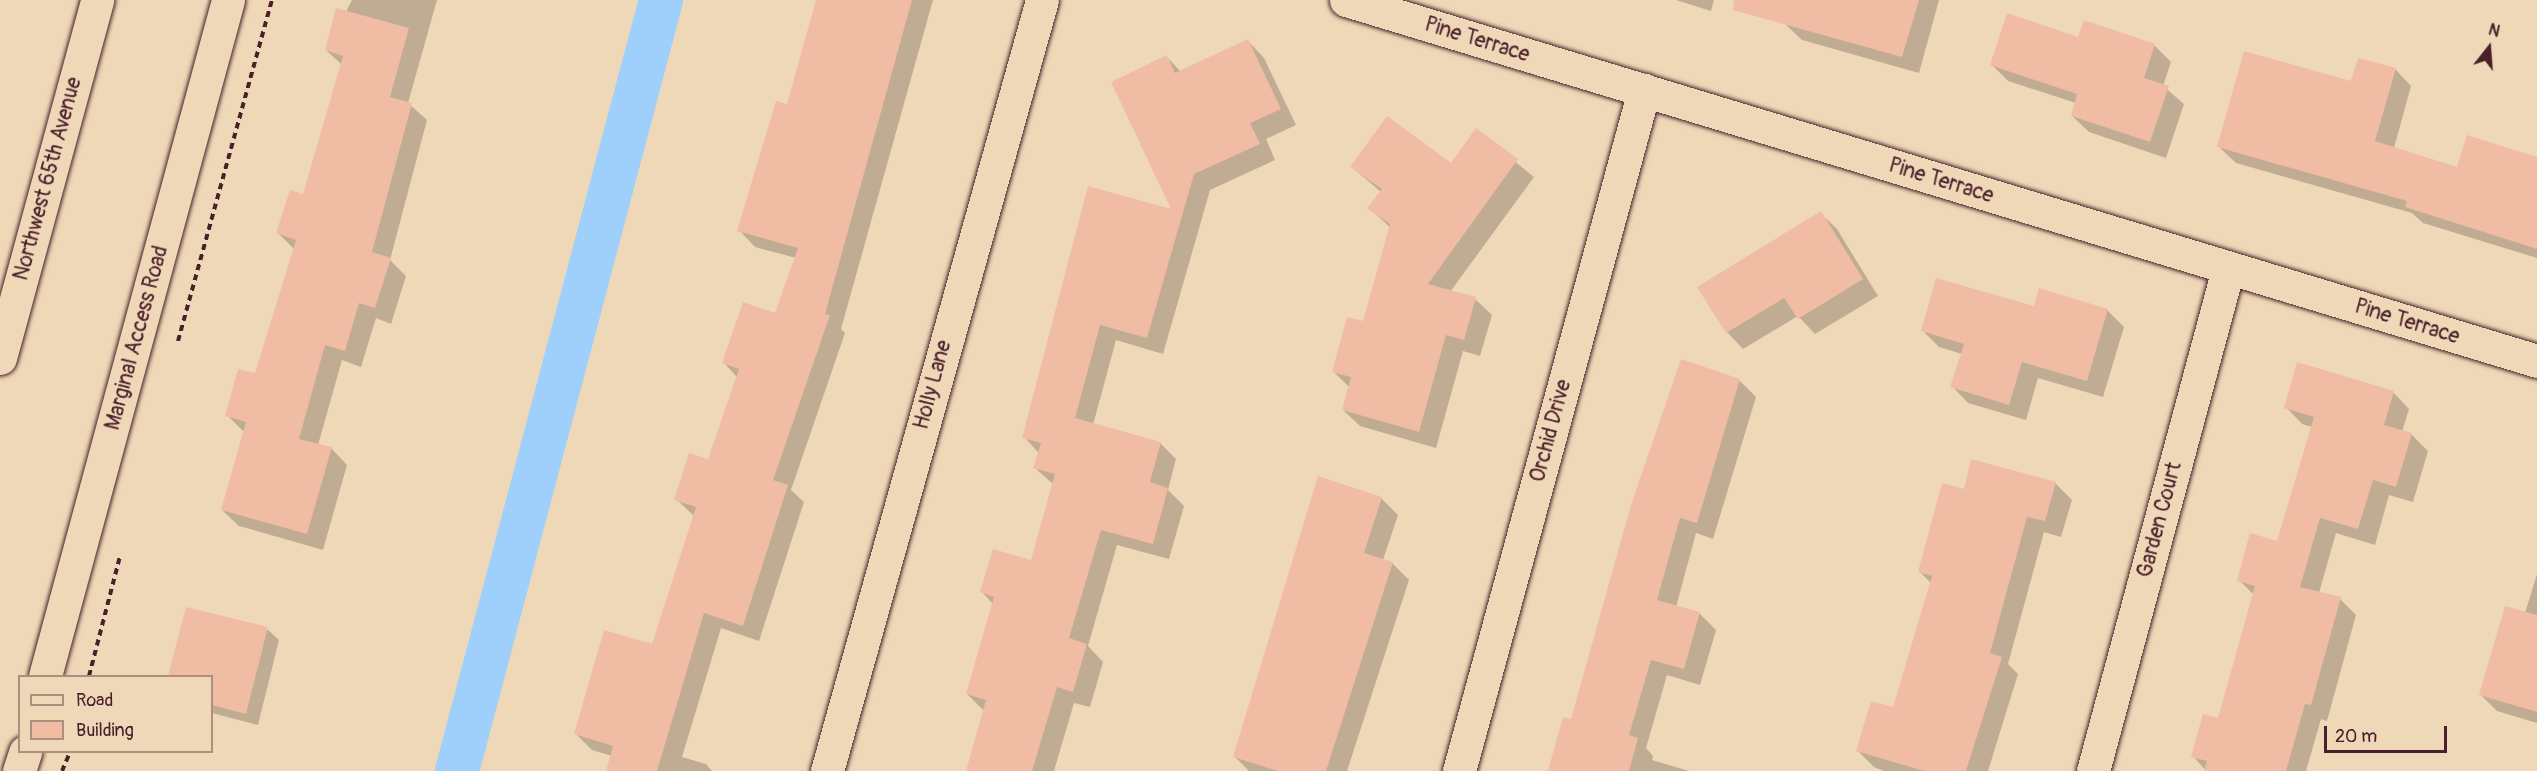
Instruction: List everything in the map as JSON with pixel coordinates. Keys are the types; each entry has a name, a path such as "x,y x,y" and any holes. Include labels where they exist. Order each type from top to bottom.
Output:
{"street":[{"name":"Northwest 65th Avenue","path":"0,358 97,0"},
{"name":"Marginal Access Road","path":"45,675 228,0"},
{"name":"Holly Lane","path":"827,771 1042,0"},
{"name":"Pine Terrace","path":"1346,0 2537,361"},
{"name":"Orchid Drive","path":"1459,771 1644,90"},
{"name":"Garden Court","path":"2093,771 2228,269"},
{"path":"19,771 25,753"}],"path":[{"path":"178,343 272,0"},
{"path":"89,675 123,546"},
{"path":"62,771 70,753"}],"building":[{"path":"816,0 912,0 825,314 830,315 773,480 788,485 743,626 704,613 657,771 606,771 613,746 574,734 604,630 652,644 696,507 674,500 689,453 708,459 739,369 722,363 743,302 775,313 798,248 737,231 776,101 787,104"},
{"path":"1734,0 1919,0 1902,57 1733,10"},
{"path":"336,8 409,28 390,97 412,103 372,252 391,258 375,308 359,303 345,351 325,345 299,439 332,447 307,534 221,510 246,422 225,416 238,369 255,373 296,240 276,233 290,190 303,194 343,56 325,50"},
{"path":"2007,13 2078,37 2084,20 2155,44 2144,78 2169,86 2150,142 2071,116 2077,94 1990,65"},
{"path":"1248,39 1281,109 1250,123 1260,144 1194,174 1147,338 1100,325 1075,418 1161,442 1150,482 1168,488 1153,544 1101,530 1069,638 1087,644 1073,692 1057,687 1032,771 966,771 986,700 966,694 994,597 980,592 993,549 1031,560 1055,474 1033,468 1041,443 1022,438 1088,186 1171,209 1111,82 1167,55 1175,73"},
{"path":"2244,51 2351,81 2358,58 2396,68 2375,141 2457,167 2467,135 2537,157 2537,249 2405,207 2407,201 2217,147"},
{"path":"1387,116 1451,163 1476,128 1518,159 1428,284 1476,297 1464,340 1446,335 1419,432 1342,410 1351,377 1332,372 1347,317 1363,321 1390,224 1367,208 1382,189 1350,167"},
{"path":"1821,211 1863,279 1798,319 1784,298 1726,333 1697,287"},
{"path":"1936,278 2034,306 2039,288 2108,309 2087,381 2022,362 2009,405 1950,387 1964,344 1921,331"},
{"path":"1681,359 1740,379 1697,523 1680,518 1657,600 1700,612 1684,669 1651,660 1629,735 1638,738 1629,771 1548,771 1563,717 1571,719 1631,505"},
{"path":"2297,362 2394,391 2384,425 2412,433 2396,487 2373,480 2358,529 2320,518 2300,587 2341,597 2311,705 2305,704 2286,771 2204,771 2207,761 2191,757 2203,714 2218,718 2255,586 2237,581 2250,533 2277,541 2314,417 2284,408"},
{"path":"1971,459 2056,482 2045,521 2027,517 1990,653 2002,657 1966,771 1924,771 1856,751 1871,701 1893,707 1932,576 1918,572 1942,483 1964,489"},
{"path":"1318,476 1382,497 1364,553 1393,562 1326,771 1278,771 1233,757"},
{"path":"2505,606 2537,615 2537,712 2479,695"},
{"path":"186,607 268,627 246,714 213,705 213,675 168,675"}],"waterway":[{"path":"457,771 661,0"}]}
